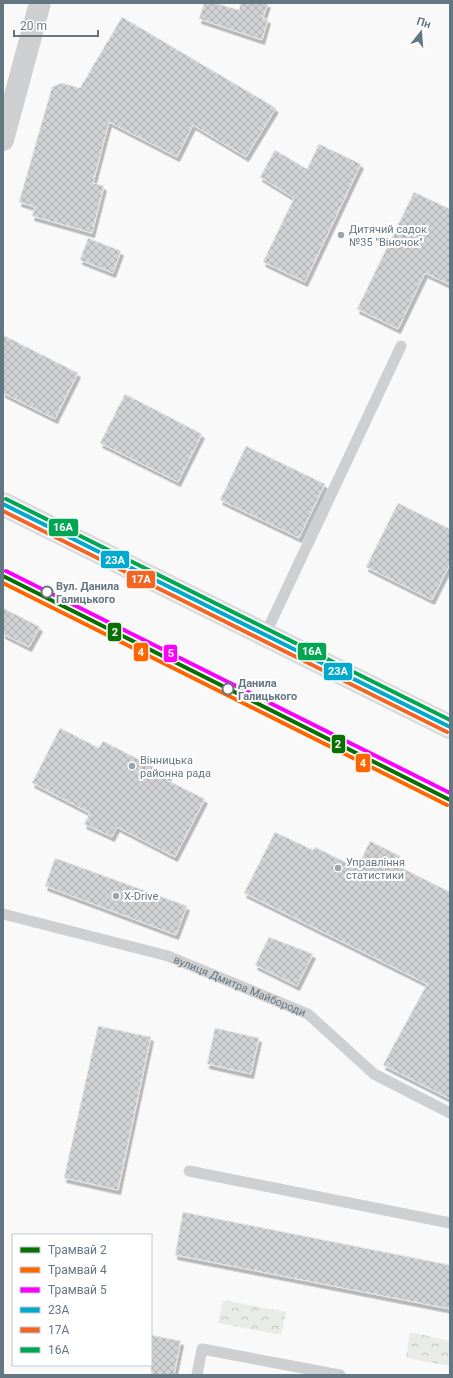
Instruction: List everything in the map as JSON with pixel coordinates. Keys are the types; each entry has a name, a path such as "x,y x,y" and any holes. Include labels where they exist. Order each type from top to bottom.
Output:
{"main road":[{"path":"3,504 450,727"}],"street":[{"path":"3,140 40,3"}],"lane":[{"path":"265,635 401,346"},
{"name":"вулиця Дмитра Майбороди","path":"3,914 168,956 308,1014 374,1074 450,1113"},
{"path":"189,1171 450,1223"},
{"path":"197,1375 202,1349 340,1375"}],"green space":[{"path":"223,1300 286,1312 281,1335 218,1323"},
{"path":"410,1332 450,1341 450,1366 406,1358"}],"building":[{"path":"204,3 215,3 239,10 241,3 268,3 263,18 268,19 262,40 199,19"},
{"path":"122,17 276,108 246,157 193,125 177,157 109,122 93,183 104,186 92,233 32,216 35,207 19,202 52,87 62,83 80,88"},
{"path":"319,144 361,164 305,282 263,262 294,198 260,177 275,150 307,169"},
{"path":"414,192 450,209 450,285 425,273 398,329 357,309"},
{"path":"88,238 121,251 113,273 80,260"},
{"path":"3,335 78,373 55,419 3,393"},
{"path":"125,394 202,434 178,482 100,443"},
{"path":"246,446 325,484 299,538 220,500"},
{"path":"398,503 450,529 450,564 432,600 366,567"},
{"path":"3,608 40,627 29,647 3,634"},
{"path":"60,728 99,748 103,741 169,775 167,780 205,799 175,857 117,827 112,837 84,824 90,813 32,783"},
{"path":"275,832 313,850 315,847 357,868 370,841 400,856 396,865 450,892 450,1099 383,1065 427,984 244,893"},
{"name":"X-Drive","path":"55,858 187,906 176,935 45,886"},
{"path":"269,937 313,954 297,986 255,965"},
{"path":"98,1026 151,1037 118,1190 64,1178"},
{"path":"215,1028 259,1038 251,1074 207,1064"},
{"path":"183,1212 450,1265 450,1309 175,1255"},
{"path":"152,1335 181,1341 174,1375 151,1375"}],"tram line":[{"name":"5","path":"6,571 450,793"},
{"name":"2","path":"3,576 450,800"},
{"name":"4","path":"3,583 447,805"}],"transit line":[{"name":"16А","path":"6,499 450,720"},
{"name":"23А","path":"3,504 450,727"},
{"name":"17А","path":"3,511 447,732"}],"place":[{"name":"Дитячий садок №35 \"Віночок\"","path":"341,235"},
{"name":"Вул. Данила Галицького","path":"47,592"},
{"name":"Данила Галицького","path":"228,689"},
{"name":"Вінницька районна рада","path":"132,766"},
{"name":"Управління статистики","path":"338,868"},
{"name":"X-Drive","path":"116,896"}]}
